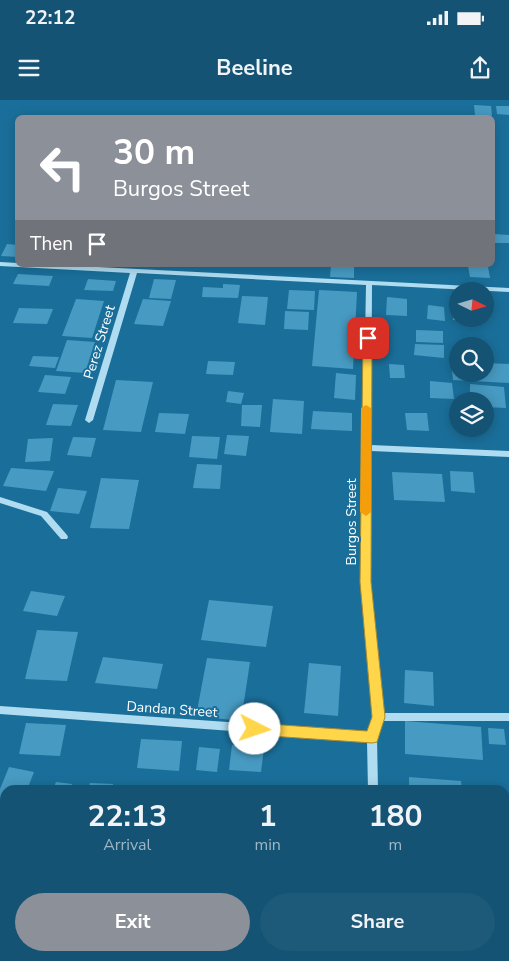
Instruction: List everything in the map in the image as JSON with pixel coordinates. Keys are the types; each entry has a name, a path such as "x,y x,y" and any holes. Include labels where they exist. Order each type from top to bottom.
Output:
{"street":[{"path":"0,264 15,265"},
{"path":"50,267 509,290"},
{"name":"Perez Street","path":"89,420 134,272"},
{"name":"Burgos Street","path":"369,283 366,582 378,717 372,737 373,785"},
{"path":"366,448 509,454"},
{"path":"0,500 44,514 64,537"},
{"name":"Dandan Street","path":"0,710 372,737"},
{"path":"378,717 509,717"}],"building":[{"path":"474,105 491,106 492,115 475,115"},
{"path":"496,106 509,106 509,115 497,114"},
{"path":"495,234 509,235 509,243 495,243"},
{"path":"7,244 15,245 15,257 1,256"},
{"path":"331,267 354,267 354,278 330,277"},
{"path":"468,267 488,267 490,278 470,277"},
{"path":"18,274 53,276 49,286 13,284"},
{"path":"88,279 116,281 113,291 84,290"},
{"path":"154,279 176,280 171,299 149,298"},
{"path":"223,284 240,285 238,298 202,297 203,287 223,288"},
{"path":"289,290 315,291 314,310 287,309"},
{"path":"319,290 357,292 353,369 312,366"},
{"path":"242,296 268,297 265,325 238,323"},
{"path":"387,297 407,299 407,316 386,315"},
{"path":"76,299 104,301 92,338 62,336"},
{"path":"143,299 171,301 163,326 134,324"},
{"path":"428,305 444,307 445,321 427,319"},
{"path":"19,308 53,309 47,324 13,323"},
{"path":"285,311 309,312 308,330 284,329"},
{"path":"416,330 443,331 443,343 416,342"},
{"path":"67,340 95,342 85,373 56,371"},
{"path":"415,344 444,345 444,358 414,355"},
{"path":"33,356 59,357 55,368 29,366"},
{"path":"208,361 235,362 233,375 206,374"},
{"path":"494,363 509,364 509,383 490,382 494,382"},
{"path":"389,364 404,365 405,378 390,378"},
{"path":"336,373 356,375 355,400 334,398"},
{"path":"45,375 71,377 65,394 38,392"},
{"path":"116,380 153,382 141,432 103,430"},
{"path":"430,381 452,383 453,392 449,392 449,399 430,398"},
{"path":"470,384 504,387 506,408 494,407 494,392 470,392"},
{"path":"228,391 244,393 241,404 226,402"},
{"path":"273,399 304,401 302,434 270,432"},
{"path":"53,404 78,405 71,426 46,425"},
{"path":"242,405 262,405 260,427 241,426"},
{"path":"313,411 352,413 352,431 311,429"},
{"path":"159,413 189,414 185,434 155,432"},
{"path":"405,413 427,413 429,431 407,430"},
{"path":"227,435 249,436 246,456 224,454"},
{"path":"192,436 220,437 217,459 189,457"},
{"path":"73,437 96,438 91,457 67,455"},
{"path":"53,438 50,461 25,462 28,439"},
{"path":"197,464 222,465 220,489 193,488"},
{"path":"11,468 54,471 46,491 3,486"},
{"path":"450,471 473,472 475,493 451,491"},
{"path":"392,472 442,474 445,502 394,500"},
{"path":"101,478 139,480 129,529 90,528"},
{"path":"58,488 87,491 79,514 50,511"},
{"path":"31,591 65,596 57,616 23,611"},
{"path":"209,600 273,606 266,647 201,640"},
{"path":"37,630 78,632 67,681 25,679"},
{"path":"103,657 163,664 157,689 95,683"},
{"path":"207,658 250,662 241,721 196,716"},
{"path":"309,663 341,666 338,716 304,713"},
{"path":"405,670 433,672 434,706 404,703"},
{"path":"405,721 481,727 483,760 405,754"},
{"path":"26,723 66,725 60,756 19,754"},
{"path":"488,728 504,729 506,745 489,744"},
{"path":"141,739 182,741 179,771 137,768"},
{"path":"232,745 264,748 261,772 229,770"},
{"path":"199,747 220,749 217,772 196,770"},
{"path":"9,767 34,772 29,785 2,785"},
{"path":"409,777 461,781 461,785 409,785"},
{"path":"56,782 72,784 72,785 55,785"},
{"path":"90,783 113,784 113,785 89,785"}],"slow traffic":[{"path":"366,408 366,512"}],"route":[{"path":"255,729 372,737 378,717 366,582 368,338"}]}
